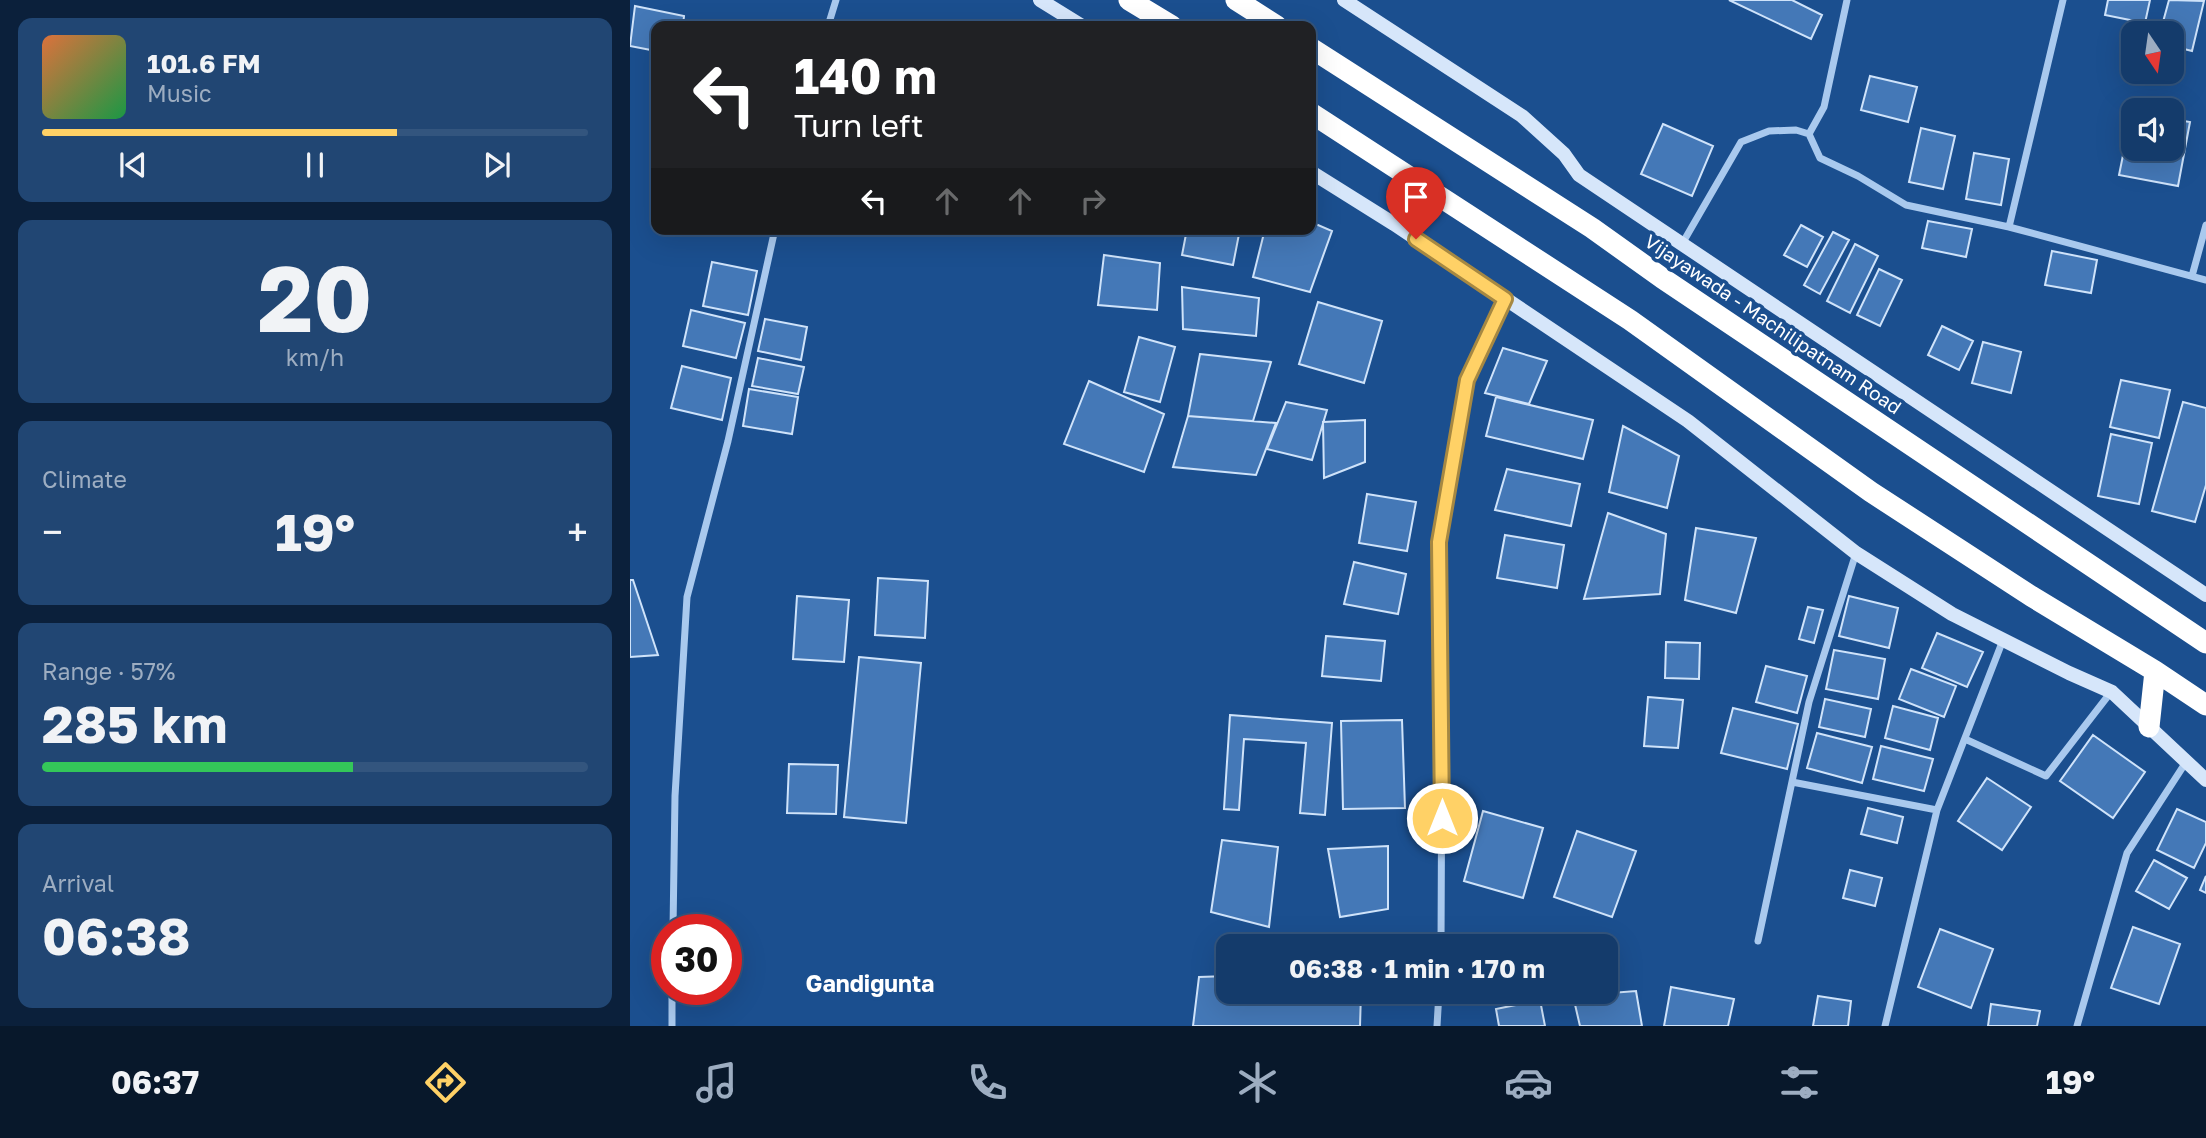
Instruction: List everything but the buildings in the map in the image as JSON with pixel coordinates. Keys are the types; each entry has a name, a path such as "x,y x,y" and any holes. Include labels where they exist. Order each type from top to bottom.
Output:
{"highway":[{"path":"1129,0 1164,21"},
{"path":"1236,0 1269,21"},
{"name":"Vijayawada - Machilipatnam Road","path":"1316,51 1592,228 1662,278 2206,643"},
{"path":"1316,116 1630,320 1871,492 2206,705"},
{"path":"2149,727 2155,671"}],"street":[{"path":"830,21 836,0"},
{"path":"1040,0 1074,21"},
{"path":"1345,0 1522,116 1564,154 1579,175 2206,595"},
{"path":"1809,134 1824,107 1847,0"},
{"path":"2009,227 2063,0"},
{"path":"1682,244 1741,142 1769,131 1796,130 1809,134 1820,158 1858,176 1906,205 2009,227 2206,280"},
{"path":"1316,175 1688,421 1856,553 1952,614 2112,692 2206,780"},
{"path":"2192,276 2206,225"},
{"path":"673,914 676,769 687,597 727,441 774,235"},
{"path":"1441,934 1439,542 1467,380 1505,299"},
{"path":"1758,941 1809,702 1856,553"},
{"path":"1885,1026 1937,810 2003,640"},
{"path":"1965,739 2046,776 2112,692"},
{"path":"2077,1026 2127,853 2186,762"},
{"path":"1792,782 1937,810"},
{"path":"1437,1026 1438,1004"},
{"path":"671,1026 672,1005"}],"district":[{"name":"Gandigunta","path":"870,984"}],"route":[{"path":"1416,239 1505,299 1467,380 1439,542 1442,818"}]}
